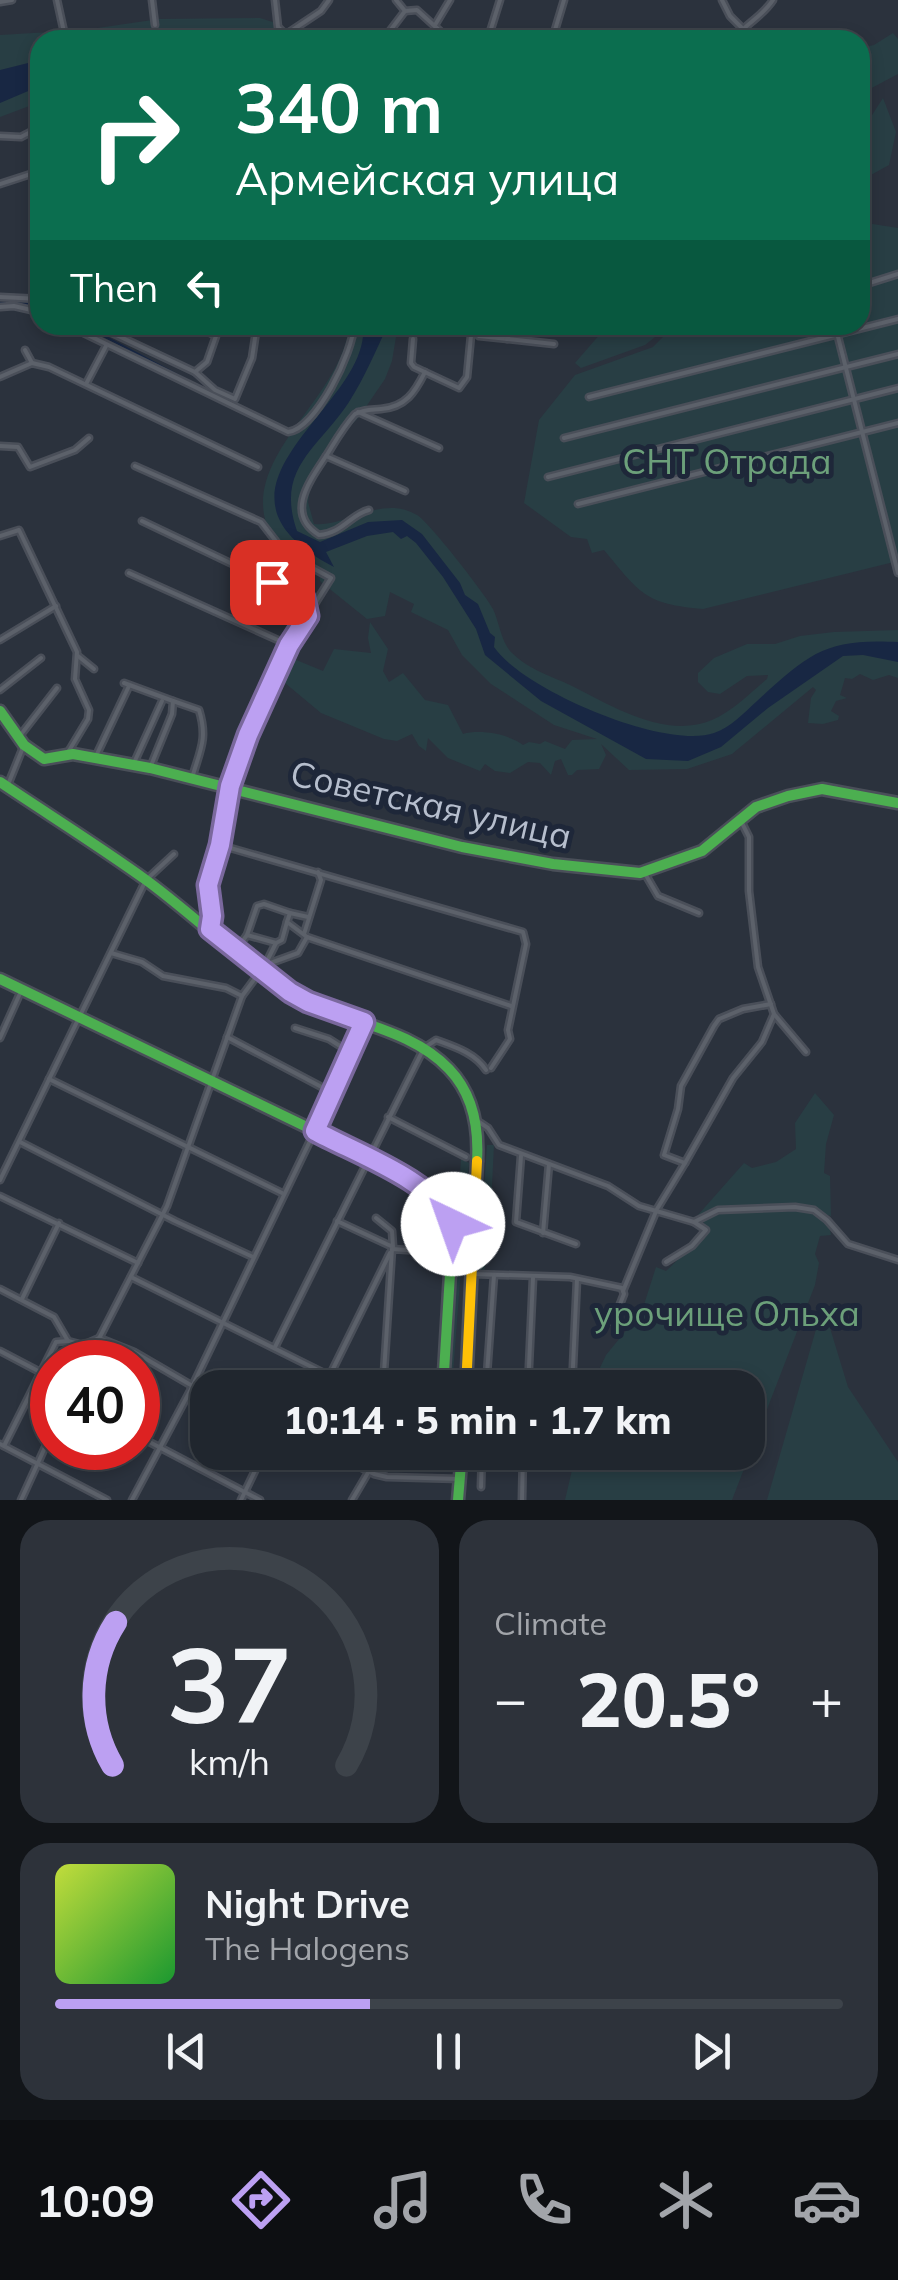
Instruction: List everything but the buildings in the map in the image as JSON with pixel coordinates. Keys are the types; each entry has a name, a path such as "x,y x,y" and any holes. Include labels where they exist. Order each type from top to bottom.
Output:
{"street":[{"path":"0,2 12,0"},
{"path":"57,0 64,30"},
{"path":"152,0 155,25"},
{"path":"276,0 281,30"},
{"path":"292,30 321,11 329,0"},
{"path":"396,0 405,12"},
{"path":"436,26 450,0"},
{"path":"491,30 500,0"},
{"path":"555,30 564,0"},
{"path":"722,0 742,28 763,15 773,0"},
{"path":"391,30 405,12 417,10 440,30"},
{"path":"0,136 30,132"},
{"path":"0,184 30,174"},
{"path":"870,283 898,274"},
{"path":"0,297 30,298"},
{"path":"0,307 30,310"},
{"path":"870,326 898,319"},
{"path":"86,335 278,428 295,432 336,377 352,335"},
{"path":"115,335 195,372 216,390 235,399 252,358 255,335"},
{"path":"195,372 207,362 215,335"},
{"path":"412,338 412,363 455,387 462,386 467,377 471,335"},
{"path":"478,335 554,344"},
{"path":"507,339 509,335"},
{"path":"589,397 837,335 898,573"},
{"path":"86,384 106,346"},
{"path":"25,350 32,363"},
{"path":"564,438 898,354"},
{"path":"0,377 32,363 49,366 258,467"},
{"path":"369,510 348,526 319,535 303,516 302,497 348,422 358,412 390,408 410,399 425,372"},
{"path":"548,477 898,388"},
{"path":"358,412 439,448"},
{"path":"578,504 898,422"},
{"path":"0,446 18,446 30,468 75,450 89,438"},
{"path":"326,456 405,491"},
{"name":"Советская улица","path":"135,466 261,522 285,553 331,578 289,645 248,735 230,786"},
{"path":"142,521 304,598 308,616"},
{"path":"0,536 19,530 78,656 75,679 89,710 67,754"},
{"path":"128,573 289,645"},
{"path":"0,640 56,606"},
{"path":"78,656 94,668"},
{"path":"0,690 41,658"},
{"path":"78,665 86,662"},
{"path":"95,758 127,684 199,710 205,741 192,778"},
{"path":"57,688 21,741 4,784 146,880 308,1002 424,1048 456,1080 476,1120 480,1156 467,1370"},
{"path":"133,765 163,700"},
{"path":"150,768 174,701"},
{"path":"0,711 21,741"},
{"name":"Советская улица","path":"21,741 44,759 67,754 150,768 462,848 553,864 644,872 702,850 756,807 788,796 822,789 898,803"},
{"path":"210,929 208,885 220,845 230,786"},
{"path":"740,820 749,837 754,942 774,1014 806,1052"},
{"path":"220,845 517,929 525,936 526,944 508,1030 510,1039 488,1069 480,1060 436,1040 424,1048 275,1347"},
{"path":"0,1180 146,880 174,854"},
{"path":"264,968 298,953 321,880 318,872"},
{"path":"644,872 658,896 699,913"},
{"path":"236,950 247,935 257,906 264,904 308,917"},
{"path":"247,935 282,940 290,913"},
{"path":"287,922 305,936 513,1006"},
{"path":"93,1340 98,1338 132,1277 163,1213 242,996 264,968 276,942"},
{"path":"112,953 142,962 163,976 226,988 242,996"},
{"path":"0,979 402,1175 446,1209 453,1224 444,1370"},
{"path":"0,1038 22,989"},
{"path":"686,1163 664,1155 681,1086 719,1019 743,1009 772,1004"},
{"path":"613,1322 657,1208 733,1078 762,1042 774,1014"},
{"path":"200,1370 364,1022"},
{"path":"295,1028 329,1038 350,1053"},
{"path":"226,1036 333,1093"},
{"path":"49,1078 282,1193"},
{"path":"388,1117 466,1157"},
{"path":"476,1120 488,1128 499,1145 615,1188 639,1206 657,1208 706,1230 692,1246 666,1262"},
{"path":"18,1141 253,1257"},
{"path":"522,1154 516,1222 576,1244"},
{"path":"543,1233 549,1164"},
{"path":"0,1196 138,1262"},
{"path":"694,1222 718,1210 814,1210 848,1244 898,1260"},
{"path":"376,1218 392,1231 393,1248 384,1370"},
{"path":"337,1221 393,1248 451,1253"},
{"path":"22,1299 58,1223"},
{"path":"332,1370 393,1248"},
{"path":"472,1274 577,1279 623,1290"},
{"path":"487,1370 494,1275"},
{"path":"132,1277 318,1370"},
{"path":"529,1370 533,1278"},
{"path":"573,1370 577,1279"},
{"path":"0,1289 54,1317 67,1340"},
{"path":"98,1338 134,1352 190,1385"},
{"path":"0,1351 30,1366"},
{"path":"132,1500 190,1389"},
{"path":"30,1394 2,1445 30,1460"},
{"path":"162,1447 260,1500"},
{"path":"21,1500 35,1470"},
{"path":"50,1470 107,1500"},
{"path":"241,1500 255,1470"},
{"path":"365,1470 388,1477 460,1479"},
{"path":"458,1500 461,1470"},
{"path":"481,1487 482,1470"},
{"path":"522,1470 522,1500"},
{"path":"352,1500 369,1472"}],"green space":[{"path":"260,18 288,30 84,30 159,19"},
{"path":"30,33 30,106 0,117 0,35"},
{"path":"893,33 898,39 898,74 870,89 870,46"},
{"path":"883,98 896,132 889,165 870,175 870,118"},
{"name":"СНТ Отрада","path":"870,224 898,228 898,561 703,609 683,607 645,594 604,550 592,553 587,539 571,537 524,503 539,420 575,375 653,347 665,335 870,335"},
{"path":"346,335 396,335 385,379 340,437 311,483 308,502 314,524 378,509 404,509 417,515 480,589 493,609 507,647 525,664 624,712 677,726 695,725 720,716 767,679 768,675 747,676 720,694 708,692 698,682 698,673 714,658 747,644 775,644 834,632 898,630 898,678 889,675 873,680 860,674 845,678 840,695 847,698 836,701 831,711 839,716 838,720 823,724 808,723 816,690 813,687 732,754 687,769 629,770 601,744 606,755 599,769 577,770 568,775 561,759 555,761 551,775 540,763 528,762 510,773 495,771 485,764 480,771 448,758 428,738 426,751 412,734 397,741 384,739 321,713 285,683 283,675 289,657 323,671 334,649 371,653 370,622 388,649 383,671 389,682 403,673 425,700 448,705 463,734 494,734 523,745 545,741 565,749 572,740 597,739 554,725 491,684 462,655 448,630 411,612 414,604 390,592 385,616 367,619 320,581 319,572 287,558 276,546 263,508 266,481 277,455 329,379"},
{"path":"599,335 658,335 645,345 581,368 575,363"},
{"name":"урочище Ольха","path":"815,1093 834,1115 824,1173 830,1176 831,1216 827,1215 831,1235 820,1236 815,1254 819,1263 815,1285 765,1415 765,1370 599,1370 606,1355 642,1311 656,1267 666,1271 709,1230 698,1215 744,1163 752,1168 776,1162 796,1149 795,1123"},
{"path":"487,1145 494,1145 484,1275 478,1273"},
{"path":"461,1159 469,1163 453,1370 447,1370"},
{"name":"урочище Ольха","path":"823,1305 848,1387 898,1462 898,1500 767,1500"},
{"name":"урочище Ольха","path":"572,1470 744,1470 732,1500 565,1500"}],"water":[{"path":"30,62 30,90 0,103 0,70"},
{"path":"361,335 383,335 349,402 303,460 296,475 291,491 297,531 320,542 368,522 402,520 422,534 465,595 478,604 495,637 494,647 510,664 563,698 631,725 692,736 726,727 805,660 835,646 898,642 898,662 863,655 843,656 768,708 721,747 688,761 646,759 541,701 485,655 476,629 443,577 407,536 401,539 393,532 367,536 326,552 334,567 292,537 275,507 278,477 294,447 341,386 358,356"}],"waterway":[{"path":"0,303 30,304"},
{"path":"102,335 206,390"}],"traffic: fast":[{"path":"0,711 24,745 44,759 73,754 150,768 462,847 553,864 640,873 702,851 756,807 788,796 822,789 898,803"},
{"path":"0,782 146,880 292,993 394,1034 433,1055 457,1079 469,1101 476,1124 477,1161"},
{"path":"0,979 315,1131 402,1175 437,1199 453,1225 444,1370"},
{"path":"458,1500 460,1470"}],"traffic: slow":[{"path":"467,1370 477,1161"}],"route":[{"path":"272,582 304,598 308,616 289,645 248,735 230,786 220,845 208,885 210,929 290,992 364,1022 315,1131 402,1175 436,1199 453,1224"}]}
